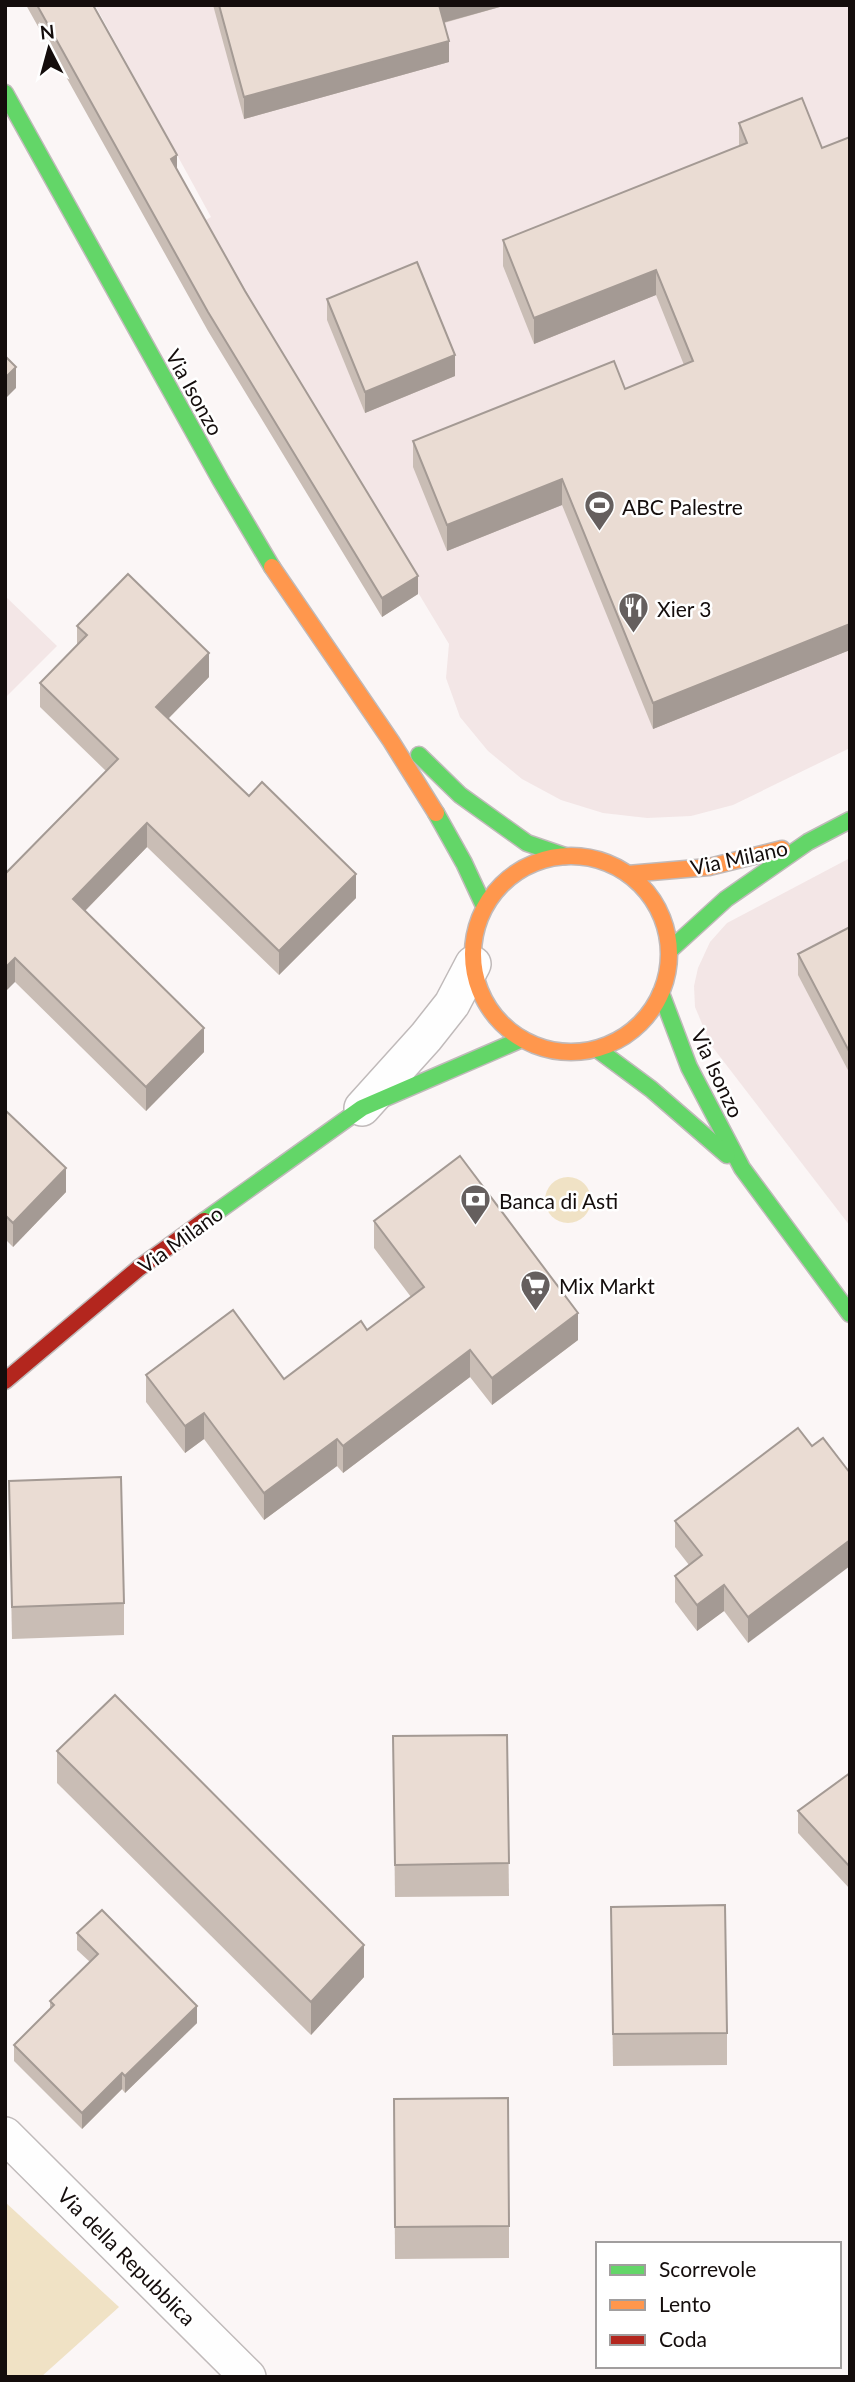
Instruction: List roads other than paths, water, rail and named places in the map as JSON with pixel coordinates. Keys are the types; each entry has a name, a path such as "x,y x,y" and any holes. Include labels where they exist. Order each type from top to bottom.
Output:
{"street":[{"name":"Via Isonzo","path":"5,93 231,500 284,585 365,701 436,810 471,874 484,906"},
{"name":"Via Isonzo","path":"365,701 460,795 527,843 565,856"},
{"name":"Via Milano","path":"670,950 726,899 808,842 850,820"},
{"name":"Via Milano","path":"628,874 709,867 808,842"},
{"path":"565,856 598,859 628,874 649,894 664,920 670,950 668,971 661,993 646,1018 623,1037 597,1049 578,1052 558,1052 540,1047 503,1026 488,1008 478,987 473,964 473,944 484,906 505,881 514,875 533,864 565,856"},
{"name":"Via Milano","path":"7,1375 139,1268 362,1108 452,1004 473,964"},
{"name":"Via Isonzo","path":"661,993 689,1067 742,1168 850,1314"},
{"name":"Via Milano","path":"362,1108 522,1039"},
{"name":"Via Isonzo","path":"597,1049 651,1089 742,1168"},
{"name":"Via della Repubblica","path":"5,2136 248,2377"}],"place":[{"name":"ABC Palestre","path":"599,533"},
{"name":"Xier 3","path":"634,635"},
{"name":"Banca di Asti","path":"476,1227"},
{"name":"Mix Markt","path":"536,1312"}]}
